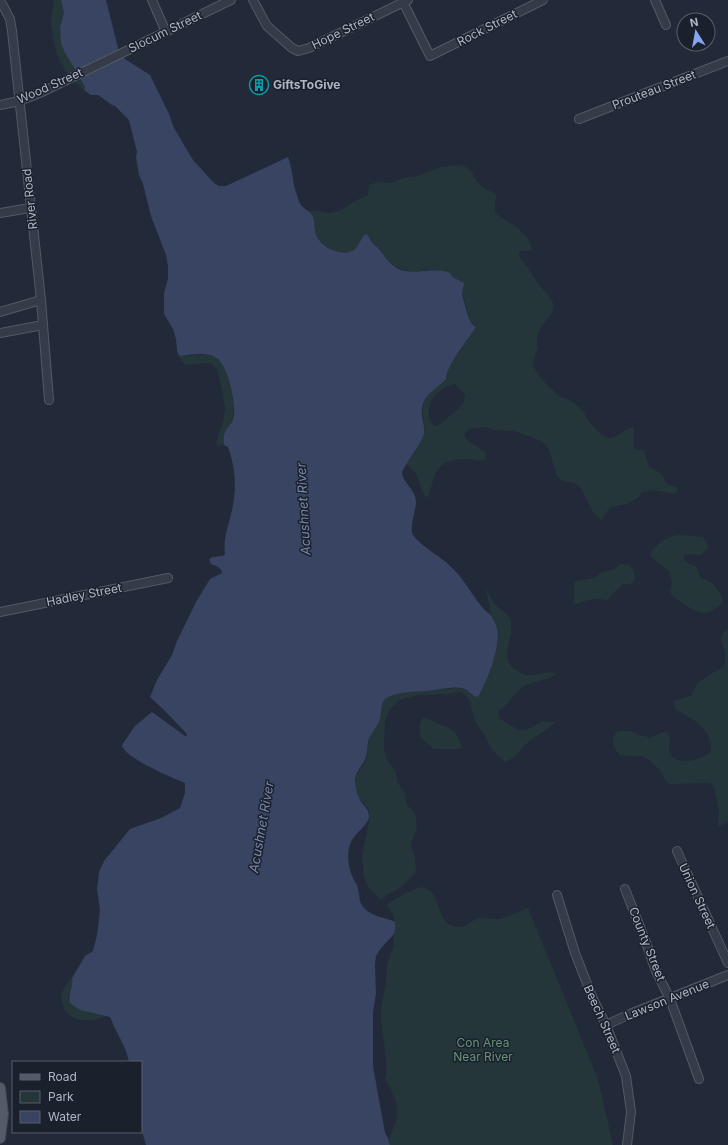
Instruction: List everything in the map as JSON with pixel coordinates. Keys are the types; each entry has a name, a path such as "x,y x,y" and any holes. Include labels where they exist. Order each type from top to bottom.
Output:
{"main road":[{"path":"0,1088 2,1115 0,1138"}],"street":[{"name":"River Road","path":"0,0 10,19 11,25 44,325 49,400"},
{"path":"152,0 166,32"},
{"name":"Slocum Street","path":"100,63 231,0"},
{"name":"Hope Street","path":"253,0 271,31 293,50 298,51 309,48 405,1"},
{"name":"Rock Street","path":"405,1 430,56 543,0"},
{"path":"655,0 666,25"},
{"name":"Prouteau Street","path":"579,119 728,61"},
{"name":"Wood Street","path":"0,105 19,101 100,63"},
{"path":"0,213 30,208"},
{"path":"0,312 41,300"},
{"path":"0,333 44,325"},
{"name":"Hadley Street","path":"0,612 168,578"},
{"name":"Union Street","path":"677,851 728,964"},
{"name":"County Street","path":"625,889 656,971 670,999 699,1079"},
{"name":"Beech Street","path":"557,895 575,953 626,1076 631,1112 627,1145"},
{"name":"Lawson Avenue","path":"606,1025 728,975"}],"green space":[{"path":"54,0 61,0 64,13 60,27 65,53 85,87 84,90 77,85 67,73 57,53 51,25"},
{"path":"460,165 468,168 481,186 496,194 496,214 523,233 530,244 532,250 520,251 520,258 538,284 551,299 554,308 538,333 538,348 534,356 533,365 538,374 559,396 569,400 579,407 602,435 613,438 626,429 632,427 634,429 634,449 644,450 649,467 661,473 667,484 676,487 678,491 673,494 658,491 642,492 639,497 627,504 611,507 600,520 593,512 580,487 574,483 562,481 557,476 546,445 539,440 514,431 495,430 484,427 470,429 466,431 464,435 468,441 485,452 486,459 478,461 459,459 443,464 436,473 427,498 424,494 418,477 412,468 406,464 414,453 425,430 422,409 425,399 434,388 443,383 449,367 476,327 471,322 463,295 463,289 443,272 432,270 410,271 400,269 385,257 369,236 361,239 357,247 352,251 337,252 328,248 323,245 317,237 312,218 308,211 315,210 330,213 335,212 367,196 369,185 378,182 388,183 403,178 418,176 440,167","holes":["455,384 465,395 463,404 439,425 434,426 430,420 429,413 432,400 437,394 442,389"]},
{"path":"205,355 220,360 223,364 226,370 232,396 234,412 233,417 224,436 224,445 219,446 216,443 223,422 225,408 217,370 212,364 208,363 186,365 182,362 179,356"},
{"path":"680,535 703,537 707,543 708,548 701,555 684,555 683,558 689,564 696,566 700,577 713,584 721,595 723,601 721,605 710,612 702,613 694,610 672,596 670,590 672,582 669,571 651,557 650,553 660,543 667,538"},
{"path":"619,564 629,565 632,568 635,578 632,583 623,584 608,600 596,599 574,604 575,582 596,577 602,572 615,569"},
{"path":"485,584 493,601 508,615 511,621 508,657 512,666 516,670 527,675 548,672 556,674 552,677 531,683 521,688 499,710 498,713 500,719 519,730 525,730 541,722 557,722 525,745 517,755 505,761 491,748 475,721 469,699 463,693 419,695 399,700 389,711 385,720 384,751 388,761 396,772 397,782 405,793 407,805 415,813 417,828 411,843 415,859 416,872 401,887 381,900 370,890 364,878 362,857 370,817 369,810 359,798 355,786 356,776 364,764 369,738 378,723 382,703 390,696 399,693 456,688 466,690 478,697 492,666 498,639 498,632 491,614"},
{"path":"726,630 728,630 728,822 720,826 718,825 719,812 714,787 712,784 669,784 658,768 645,757 619,755 613,741 616,732 621,731 629,731 648,737 667,732 670,737 670,753 675,758 686,761 697,759 703,757 711,751 711,743 705,730 695,721 675,709 673,701 691,696 697,683 724,666 725,653 721,639"},
{"path":"423,718 429,719 454,731 462,747 461,749 434,749 421,738 420,723"},
{"name":"Con Area Near River","path":"423,887 429,890 436,898 446,922 458,927 462,927 480,918 498,919 513,915 528,908 598,1079 613,1145 390,1145 390,1135 396,1122 398,1111 391,1090 385,1080 386,1055 381,1021 381,1008 387,963 393,949 395,930 394,916 387,905 404,894"},
{"path":"72,978 73,982 68,999 106,1016 94,1020 82,1020 71,1016 68,1013 63,1007 61,998 63,990"}],"water":[{"name":"Acushnet River","path":"61,0 106,0 119,52 125,59 150,75 169,114 174,128 193,160 214,183 219,186 226,186 288,157 294,186 299,201 302,206 310,212 314,219 315,231 318,239 330,249 345,253 353,251 366,234 388,260 401,270 413,272 432,270 444,271 450,273 452,277 464,283 462,294 468,316 472,324 476,327 453,361 446,379 429,394 423,403 422,416 424,434 402,472 414,494 416,502 412,528 413,535 420,543 453,569 462,579 495,623 498,632 498,642 485,684 478,697 462,688 453,687 395,694 385,700 382,704 379,722 369,738 367,754 355,777 355,785 360,800 368,811 369,819 353,839 348,850 350,870 359,891 362,906 367,911 375,915 395,922 394,934 376,956 376,994 373,1012 373,1066 385,1133 390,1145 146,1145 142,1131 142,1061 129,1061 126,1050 110,1017 80,1010 70,1003 69,1000 72,978 85,956 93,951 97,935 100,910 97,889 99,872 104,861 130,829 161,818 180,808 185,793 185,783 160,772 131,756 122,745 135,726 152,712 187,736 186,733 150,697 157,680 172,655 177,641 196,602 210,579 222,573 219,568 211,564 209,559 223,556 225,554 225,538 233,506 235,480 231,455 228,447 224,445 224,435 232,422 234,414 230,382 223,365 213,356 200,354 179,356 173,329 164,314 164,293 168,279 166,255 151,216 143,184 139,175 136,157 137,152 129,120 115,106 98,95 91,95 84,90 85,87 65,53 61,43 60,27 64,13"}],"place":[{"name":"GiftsToGive","path":"259,85"}]}
